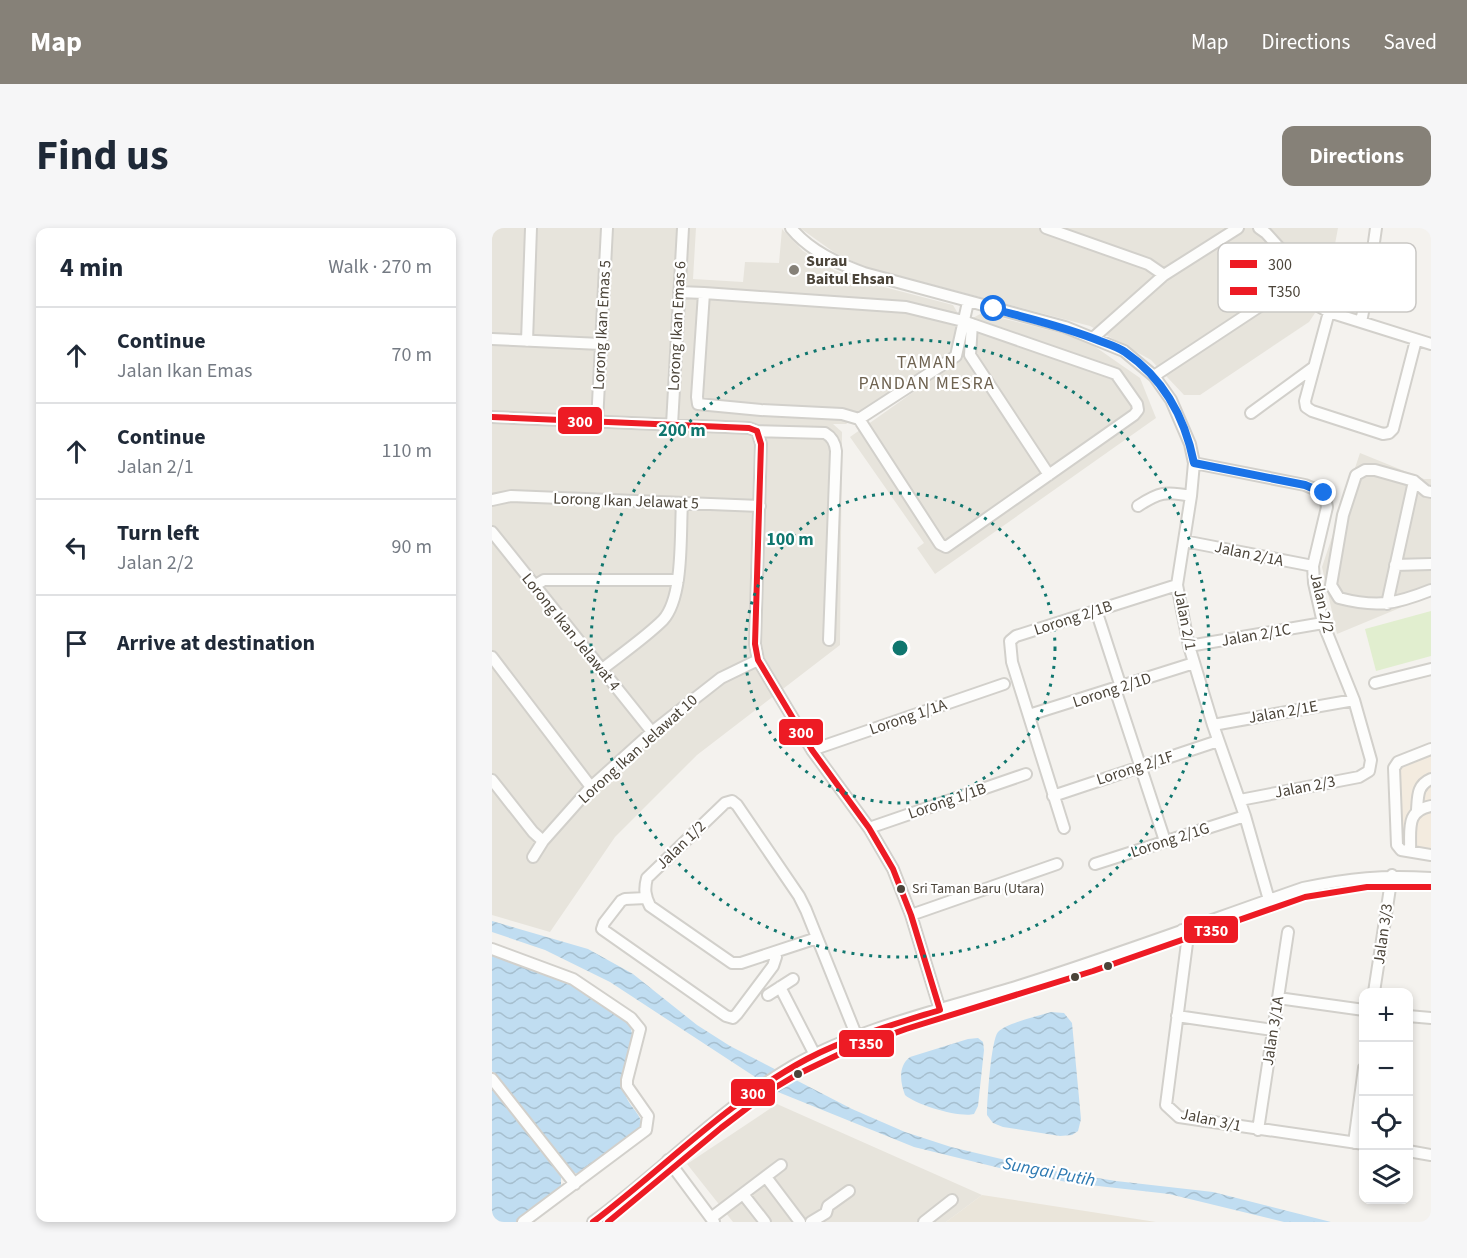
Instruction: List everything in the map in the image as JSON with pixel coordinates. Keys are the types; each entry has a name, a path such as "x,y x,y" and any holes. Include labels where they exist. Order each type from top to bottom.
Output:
{"street":[{"path":"527,341 531,228"},
{"name":"Lorong Ikan Emas 5","path":"597,422 607,228"},
{"name":"Lorong Ikan Emas 6","path":"672,425 683,228"},
{"name":"Jalan 2/1","path":"791,228 800,238 840,264 864,273 1065,327 1124,351 1154,376 1171,400 1184,427 1194,463 1178,585 1189,646 1218,741 1240,800 1269,900"},
{"path":"1046,228 1148,264 1164,275"},
{"path":"1093,338 1164,275 1238,228"},
{"path":"1258,228 1275,243"},
{"path":"1374,243 1376,228"},
{"path":"679,292 704,293 906,307 968,323 1116,374 1137,404 1138,410 1049,476 946,547 940,544 859,418 842,414 698,404 704,293"},
{"path":"968,302 970,355 1049,476"},
{"path":"1154,376 1251,312"},
{"path":"1416,340 1393,429 1389,433 1383,434 1306,407 1305,401 1329,312 1431,344"},
{"path":"1361,322 1363,312"},
{"path":"859,418 956,356 968,323"},
{"path":"492,339 601,344"},
{"path":"1251,412 1314,368"},
{"path":"761,410 757,431 761,444 755,644 758,660 812,750 869,828 893,869 911,915 940,1010"},
{"path":"492,417 749,428 757,431 825,433 830,436 835,445 835,504 829,640"},
{"name":"Jalan 2/2","path":"1194,463 1305,485 1324,493 1327,507 1313,566 1314,584 1323,623 1354,700 1371,760 1369,771"},
{"path":"1431,492 1414,482 1375,471 1365,470 1356,475 1343,515 1331,585 1339,598 1387,604 1404,601 1431,590"},
{"path":"1387,604 1414,482"},
{"path":"1138,506 1154,495 1163,493 1191,496"},
{"name":"Lorong Ikan Jelawat 5","path":"492,500 511,496 760,506"},
{"path":"601,670 663,620 673,602 678,580 682,503"},
{"name":"Lorong Ikan Jelawat 4","path":"492,532 652,732"},
{"name":"Jalan 2/1A","path":"1185,541 1313,566"},
{"path":"1395,565 1431,564"},
{"path":"534,586 544,580 678,580"},
{"name":"Lorong 2/1B","path":"1029,715 1012,662 1010,641 1016,636 1178,585"},
{"path":"1096,610 1140,767 1165,841"},
{"name":"Jalan 2/1C","path":"1189,646 1323,623"},
{"path":"492,657 591,787"},
{"name":"Lorong Ikan Jelawat 10","path":"533,857 543,841 591,787 652,732 715,682 758,660"},
{"name":"Lorong 2/1D","path":"1029,715 1194,663"},
{"path":"1375,683 1431,669"},
{"name":"Lorong 1/1A","path":"812,750 1004,684"},
{"name":"Jalan 2/1E","path":"1213,725 1354,700"},
{"path":"1029,715 1064,828"},
{"name":"Lorong 2/1F","path":"1053,796 1218,741"},
{"path":"1431,748 1395,764 1396,839 1401,850 1431,855"},
{"name":"Jalan 2/3","path":"1240,800 1359,777 1369,771"},
{"name":"Lorong 1/1B","path":"869,828 1026,774"},
{"path":"1410,851 1412,816 1417,810 1420,787 1431,778"},
{"path":"492,780 533,832 543,841"},
{"name":"Jalan 1/2","path":"646,898 647,878 725,802 732,801 800,896 857,1037"},
{"path":"1417,810 1431,807"},
{"name":"Lorong 2/1G","path":"1095,864 1245,816"},
{"path":"911,915 1057,864"},
{"path":"599,1220 668,1160 764,1086 792,1067 857,1037 1022,985 1303,888 1347,879 1392,875 1431,878"},
{"name":"Jalan 3/3","path":"1375,988 1392,875"},
{"path":"775,952 773,966 733,1018 726,1016 602,929 621,901 646,898 650,906 732,963 741,963 817,938"},
{"name":"Jalan 3/1","path":"1182,930 1187,943 1166,1105 1179,1117 1359,1143"},
{"name":"Jalan 3/1A","path":"1258,1130 1288,932"},
{"path":"492,949 573,979 631,1018 640,1029 627,1080 630,1092 648,1116 646,1130 523,1222"},
{"path":"768,995 794,979"},
{"path":"780,987 815,1055"},
{"path":"1278,998 1359,1009"},
{"path":"1177,1016 1273,1030"},
{"path":"1413,1016 1431,1018"},
{"path":"492,1079 575,1184"},
{"path":"1413,1152 1431,1155"},
{"path":"668,1160 712,1220 781,1165"},
{"path":"766,1177 800,1222"},
{"path":"811,1222 826,1213 828,1206 849,1191"},
{"path":"743,1194 765,1222"},
{"path":"924,1222 952,1200"},
{"path":"826,1213 834,1222"}],"shaded area":[{"path":"492,228 696,228 693,279 743,282 745,262 779,263 782,229 803,251 834,270 861,281 953,305 960,317 950,352 846,424 833,424 842,432 840,645 697,755 615,837 550,932 492,915"},
{"path":"800,228 1338,228 1335,243 1218,243 1218,312 1316,312 1309,322 1200,395 1184,395 1151,360 1090,326 865,267 835,253"},
{"path":"982,313 1084,339 1140,378 1156,418 935,574 917,548 924,543 850,437 960,359 971,319"},
{"path":"1360,453 1424,479 1431,479 1431,595 1337,634 1322,567"},
{"path":"1431,753 1431,852 1403,846 1399,836 1398,765"},
{"path":"777,1104 982,1195 946,1222 733,1222 687,1164"},
{"path":"982,1195 1156,1222 946,1222"}],"green space":[{"path":"1431,611 1431,656 1376,671 1365,629"}],"water":[{"name":"Sungai Putih","path":"492,921 588,949 633,974 697,1025 730,1046 852,1109 905,1132 951,1147 1048,1170 1116,1181 1213,1192 1331,1222 1284,1222 1169,1194 1072,1183 1020,1173 914,1147 778,1092 610,982 545,950 492,932"},
{"path":"492,956 502,957 572,985 614,1011 631,1029 632,1042 624,1088 625,1095 640,1118 642,1129 579,1174 572,1172 566,1166 492,1071"},
{"path":"1051,1012 1064,1013 1072,1023 1081,1119 1078,1131 1072,1135 1060,1136 1003,1127 993,1123 987,1115 991,1058 998,1032 1015,1023"},
{"path":"978,1038 983,1042 984,1050 978,1106 974,1114 938,1110 918,1103 905,1095 901,1074 903,1065 910,1057"},
{"path":"492,1087 561,1177 561,1188 519,1222 492,1222"}],"transit line":[{"name":"300","path":"492,417 749,428 757,431"},
{"name":"300","path":"757,431 761,444 755,644 758,660 812,750 869,828 893,869 911,915 940,1010"},
{"name":"T350","path":"608,1222 721,1128 771,1090 850,1049 906,1029 1093,971 1305,897 1367,887 1431,887"},
{"name":"300","path":"593,1222 723,1115 778,1076 839,1044 940,1010"}],"place":[{"name":"Surau Baitul Ehsan","path":"794,270"},
{"name":"Sri Taman Baru (Utara)","path":"901,889"}],"district":[{"name":"TAMAN PANDAN MESRA","path":"927,372"}],"route":[{"path":"994,309 1065,327 1124,351 1154,376 1171,400 1184,427 1194,463 1305,485 1324,493"}]}
